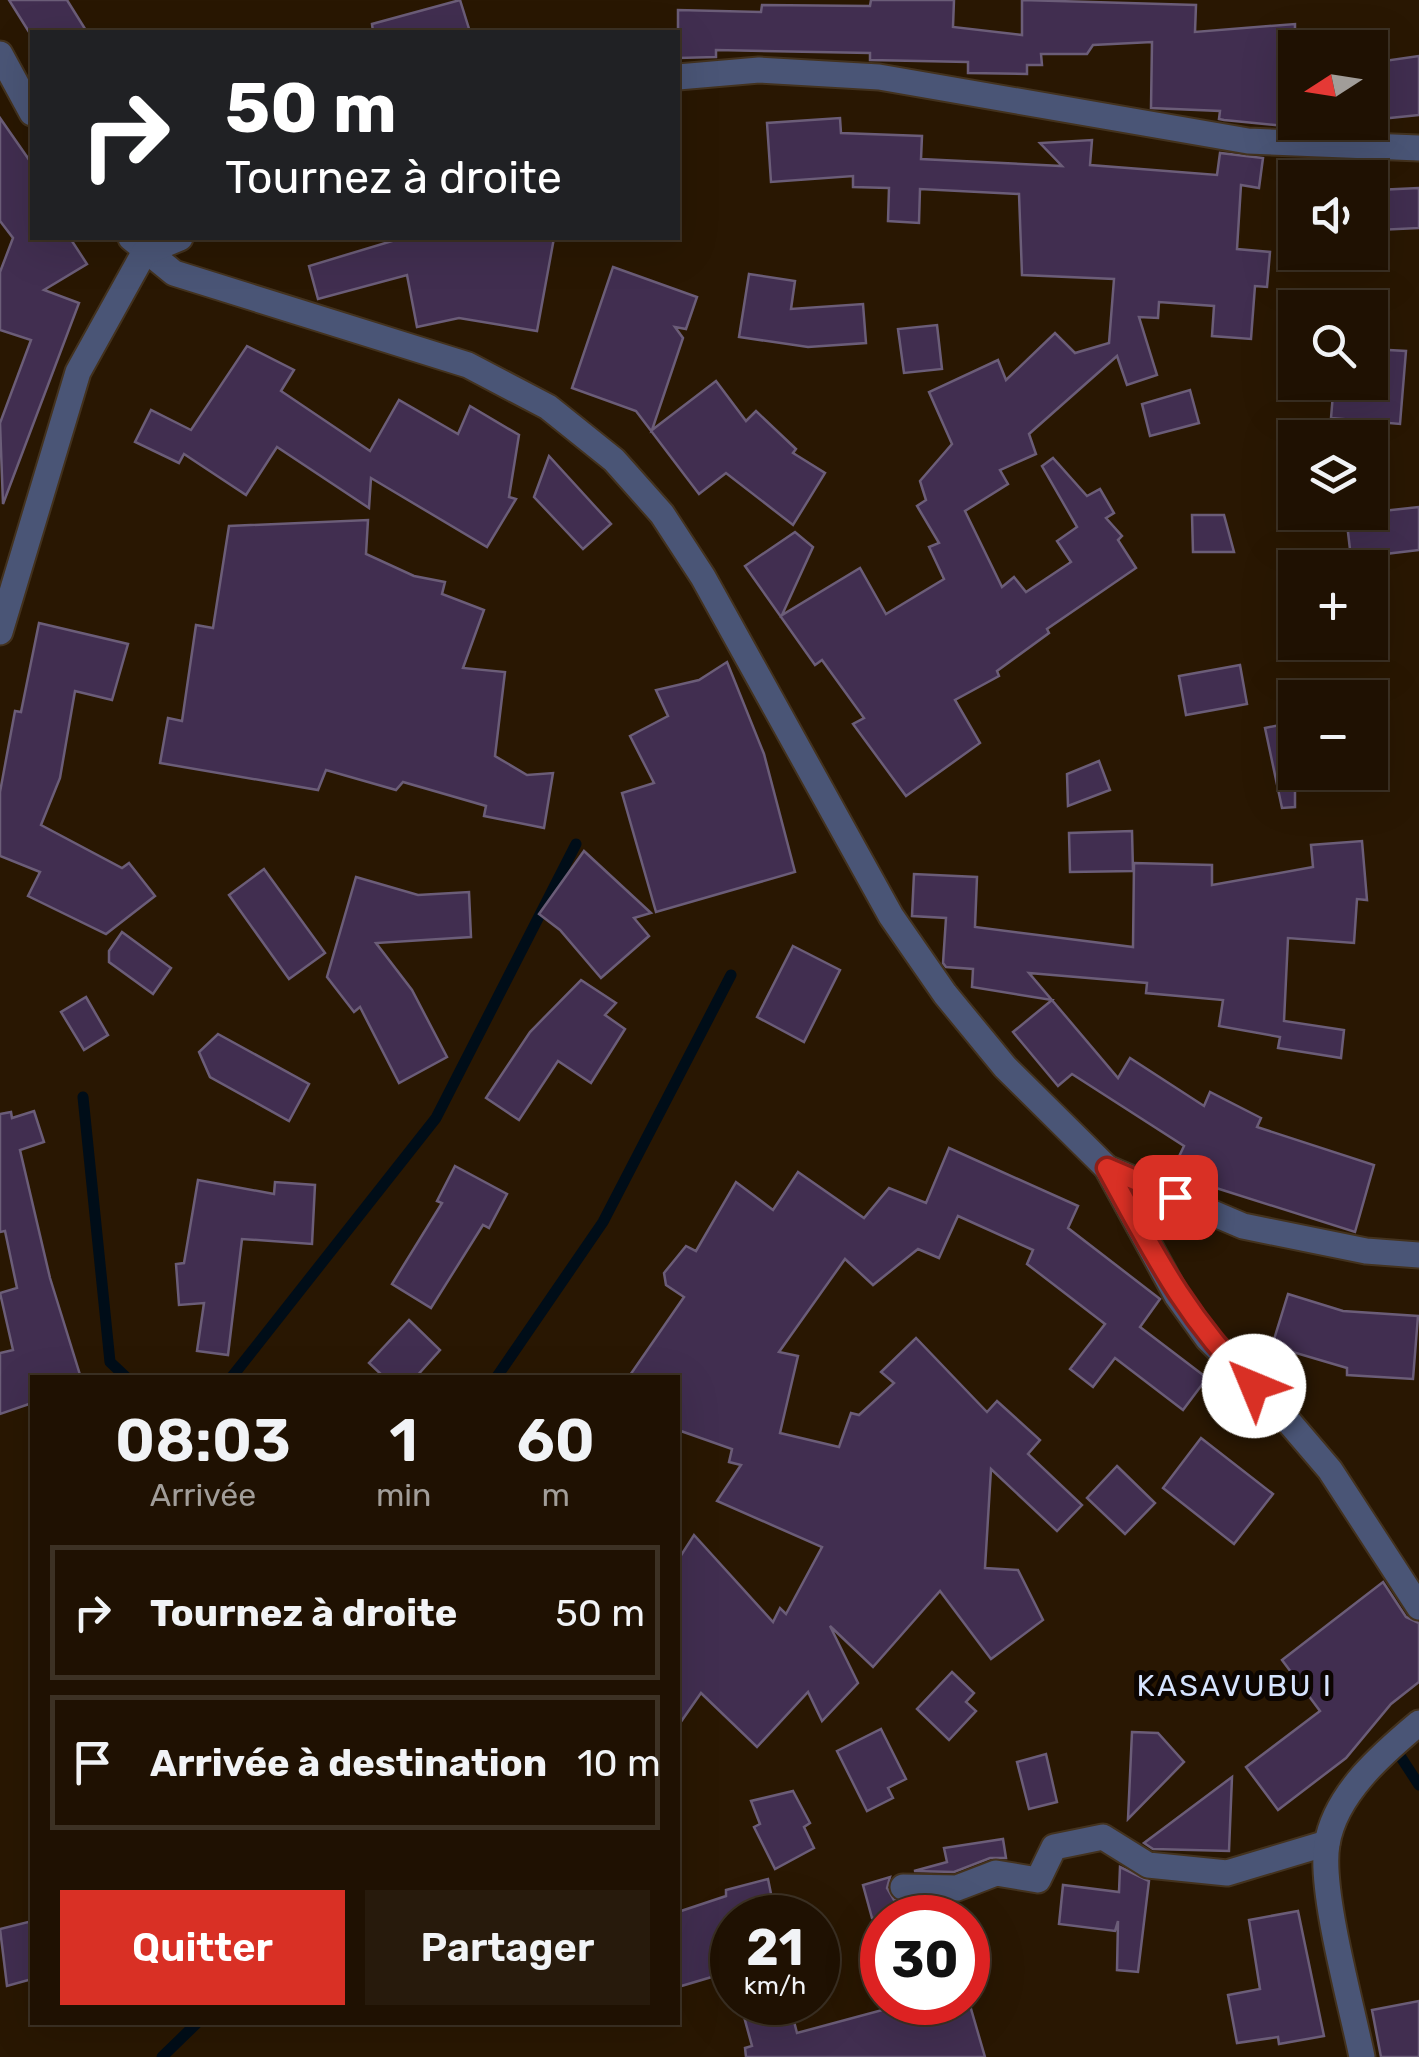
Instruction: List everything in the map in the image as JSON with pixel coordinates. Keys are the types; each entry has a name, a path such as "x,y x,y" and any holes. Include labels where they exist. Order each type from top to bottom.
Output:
{"street":[{"path":"0,54 30,109"},
{"path":"680,76 759,70 879,77 1248,142 1419,148"},
{"path":"138,245 168,240"},
{"path":"0,632 11,547 78,372 138,245"},
{"path":"138,245 174,272 468,364 548,407 614,460 662,514 704,577 890,916 1005,1068 1107,1168 1176,1296 1208,1339 1278,1409 1330,1470 1419,1607"},
{"path":"1107,1168 1243,1226 1366,1251 1419,1254"},
{"path":"1362,2057 1332,1907 1326,1844 1348,1794 1419,1723"},
{"path":"903,1887 957,1888 996,1873 1038,1880 1054,1847 1103,1837 1148,1865 1227,1873 1326,1844"}],"building":[{"path":"9,0 67,0 86,30 30,30"},
{"path":"460,0 469,30 373,30 372,24"},
{"path":"871,0 954,0 953,27 1022,35 1022,0 1196,5 1195,32 1295,24 1295,30 1278,30 1278,125 1219,119 1220,111 1151,108 1152,42 1093,45 1087,54 1041,54 1042,65 1027,65 1027,74 968,73 968,62 870,60 870,53 716,50 716,57 680,58 678,10 761,12 762,5 870,6"},
{"path":"1419,56 1419,115 1388,118 1388,60"},
{"path":"0,118 30,161 30,240 71,240 87,264 44,290 79,303 3,504 0,423 31,340 0,330 0,272 13,238 0,221"},
{"path":"840,118 841,133 922,136 921,159 1062,166 1040,143 1092,140 1090,165 1217,175 1220,153 1263,158 1259,188 1241,185 1237,249 1270,252 1267,287 1255,286 1251,339 1212,336 1214,306 1159,302 1158,318 1139,317 1157,375 1127,385 1117,356 1029,434 1036,454 1000,470 1008,484 965,511 1002,587 1014,577 1026,592 1071,562 1057,541 1077,527 1042,466 1053,458 1087,496 1100,489 1114,513 1106,518 1122,536 1118,540 1136,568 1047,629 1049,633 997,671 999,676 955,700 980,743 906,796 853,724 864,718 822,660 815,665 745,566 795,532 813,547 782,615 860,568 886,614 944,579 929,547 939,543 917,506 926,500 920,481 952,444 929,392 998,360 1006,380 1055,333 1075,353 1109,343 1114,279 1022,275 1019,194 920,189 919,223 888,221 889,188 853,187 853,176 771,182 767,123"},
{"path":"1419,188 1419,228 1388,230 1388,189"},
{"path":"395,240 554,240 537,331 459,318 417,327 407,275 318,299 309,266"},
{"path":"613,267 697,297 686,329 675,327 683,338 652,430 716,381 746,421 756,411 796,449 793,453 825,473 793,525 726,473 699,494 636,411 572,388"},
{"path":"749,274 795,281 791,309 863,304 866,343 808,347 739,337"},
{"path":"937,325 942,369 904,373 898,329"},
{"path":"247,346 294,370 281,391 370,451 399,400 458,434 470,406 519,435 509,497 516,499 487,547 371,478 369,508 277,447 246,495 184,454 179,463 135,442 151,410 191,430"},
{"path":"1388,350 1406,351 1400,424 1331,418 1332,400 1388,400"},
{"path":"1190,390 1199,423 1150,436 1142,404"},
{"path":"549,456 611,524 583,549 534,497"},
{"path":"1419,507 1419,550 1388,554 1388,550 1350,550 1348,530 1388,530 1388,510"},
{"path":"1192,515 1224,515 1234,552 1193,552"},
{"path":"368,520 366,554 414,576 445,582 442,594 484,610 463,668 505,672 495,756 527,775 553,773 544,828 484,816 486,806 403,782 396,790 326,770 318,790 160,763 168,718 182,721 196,625 213,628 229,526"},
{"path":"39,623 128,644 112,700 75,691 60,778 41,825 122,868 129,863 155,896 106,934 28,896 40,872 0,856 0,792 15,711 21,712"},
{"path":"727,662 764,754 795,872 656,912 622,793 654,783 630,736 668,716 656,690 699,680"},
{"path":"1240,665 1247,704 1186,715 1179,676"},
{"path":"1278,725 1278,789 1265,728"},
{"path":"1099,761 1110,790 1068,806 1067,774"},
{"path":"1278,790 1295,790 1295,807 1282,808"},
{"path":"1132,831 1133,871 1070,872 1069,833"},
{"path":"1362,841 1367,900 1357,899 1354,943 1288,938 1284,1021 1344,1030 1341,1058 1278,1048 1280,1037 1219,1026 1223,1000 1146,993 1147,983 1029,973 1052,1000 972,987 973,969 946,967 946,918 912,916 914,874 977,877 975,927 1133,947 1134,863 1212,865 1212,885 1313,867 1311,845"},
{"path":"584,851 651,913 634,918 649,936 601,978 560,930 539,914"},
{"path":"264,869 325,953 289,979 229,895"},
{"path":"356,877 418,895 469,892 471,937 376,943 412,990 447,1057 399,1083 360,1007 354,1012 327,977"},
{"path":"122,932 171,968 153,994 109,962 109,951"},
{"path":"793,946 840,970 804,1042 757,1017"},
{"path":"581,980 616,1003 605,1015 625,1029 591,1083 558,1061 519,1120 486,1098 530,1032"},
{"path":"86,997 108,1035 84,1050 61,1012"},
{"path":"1052,1000 1118,1078 1130,1058 1204,1106 1210,1092 1261,1118 1257,1127 1374,1165 1355,1232 1213,1187 1174,1167 1184,1146 1072,1074 1058,1086 1013,1032"},
{"path":"218,1034 309,1084 289,1121 210,1077 199,1052"},
{"path":"34,1111 44,1142 20,1150 50,1278 80,1375 30,1375 30,1404 0,1414 0,1353 13,1350 0,1293 17,1288 5,1231 0,1232 0,1114 11,1112 12,1118"},
{"path":"949,1148 1078,1206 1068,1228 1160,1299 1140,1327 1207,1378 1183,1410 1115,1358 1093,1387 1070,1369 1105,1324 1027,1264 1033,1250 958,1216 939,1258 918,1249 873,1285 845,1259 779,1352 798,1356 780,1433 839,1447 851,1413 859,1415 894,1383 881,1372 916,1338 987,1412 997,1401 1040,1440 1028,1454 1082,1505 1057,1531 991,1469 985,1568 1018,1570 1043,1620 991,1659 940,1591 873,1667 830,1626 858,1683 822,1721 808,1692 757,1747 701,1693 680,1723 680,1557 694,1535 773,1622 780,1608 786,1614 822,1547 717,1501 741,1465 729,1462 732,1449 680,1431 680,1375 630,1375 684,1297 666,1285 664,1273 686,1246 696,1251 736,1182 773,1210 798,1172 864,1218 889,1188 926,1203"},
{"path":"455,1166 507,1194 489,1228 483,1225 431,1308 392,1284 442,1203 437,1201"},
{"path":"198,1180 274,1194 275,1182 315,1185 312,1244 242,1239 228,1355 197,1351 204,1303 179,1305 176,1264 184,1263"},
{"path":"1288,1294 1343,1311 1418,1316 1413,1379 1347,1375 1347,1368 1272,1346"},
{"path":"409,1320 440,1350 418,1375 382,1375 369,1363"},
{"path":"1201,1438 1273,1494 1234,1544 1163,1488"},
{"path":"1117,1466 1155,1503 1125,1534 1087,1498"},
{"path":"1383,1582 1406,1617 1419,1623 1419,1682 1391,1704 1346,1758 1278,1810 1246,1767 1320,1711 1282,1660"},
{"path":"952,1672 974,1693 966,1702 976,1711 949,1740 917,1709"},
{"path":"881,1729 906,1779 888,1788 893,1798 867,1811 837,1751"},
{"path":"1132,1732 1158,1733 1184,1762 1128,1819"},
{"path":"1046,1754 1057,1802 1029,1809 1017,1762"},
{"path":"1232,1777 1229,1851 1153,1849 1144,1843"},
{"path":"793,1791 810,1823 804,1827 814,1848 775,1869 754,1827 760,1824 751,1801"},
{"path":"1003,1839 1006,1858 990,1858 954,1872 914,1871 947,1862 944,1848"},
{"path":"1120,1867 1149,1881 1138,1972 1117,1970 1118,1921 1115,1931 1059,1924 1063,1885 1119,1892"},
{"path":"890,1877 887,1888 891,1895 866,1895 863,1885"},
{"path":"768,1879 771,1895 726,1895 726,1890"},
{"path":"710,1901 710,1978 680,1986 680,1911"},
{"path":"1298,1911 1324,2036 1279,2044 1278,2037 1237,2043 1228,1995 1260,1989 1249,1920"},
{"path":"30,1922 30,1980 7,1986 0,1929"},
{"path":"1419,2001 1419,2057 1381,2057 1372,2010"},
{"path":"860,2016 860,2025 976,2025 985,2057 746,2057 745,2048 752,2046 746,2025 795,2025 797,2033 840,2025 840,2021"}],"waterway":[{"path":"233,1375 436,1118 576,844"},
{"path":"498,1375 603,1222 731,975"},
{"path":"83,1097 110,1362 124,1375"},
{"path":"1393,1745 1419,1785"},
{"path":"162,2057 195,2025"}],"district":[{"name":"KASAVUBU I","path":"1235,1686"}],"route":[{"path":"1175,1197 1107,1168 1176,1296 1208,1339 1254,1386"}]}
